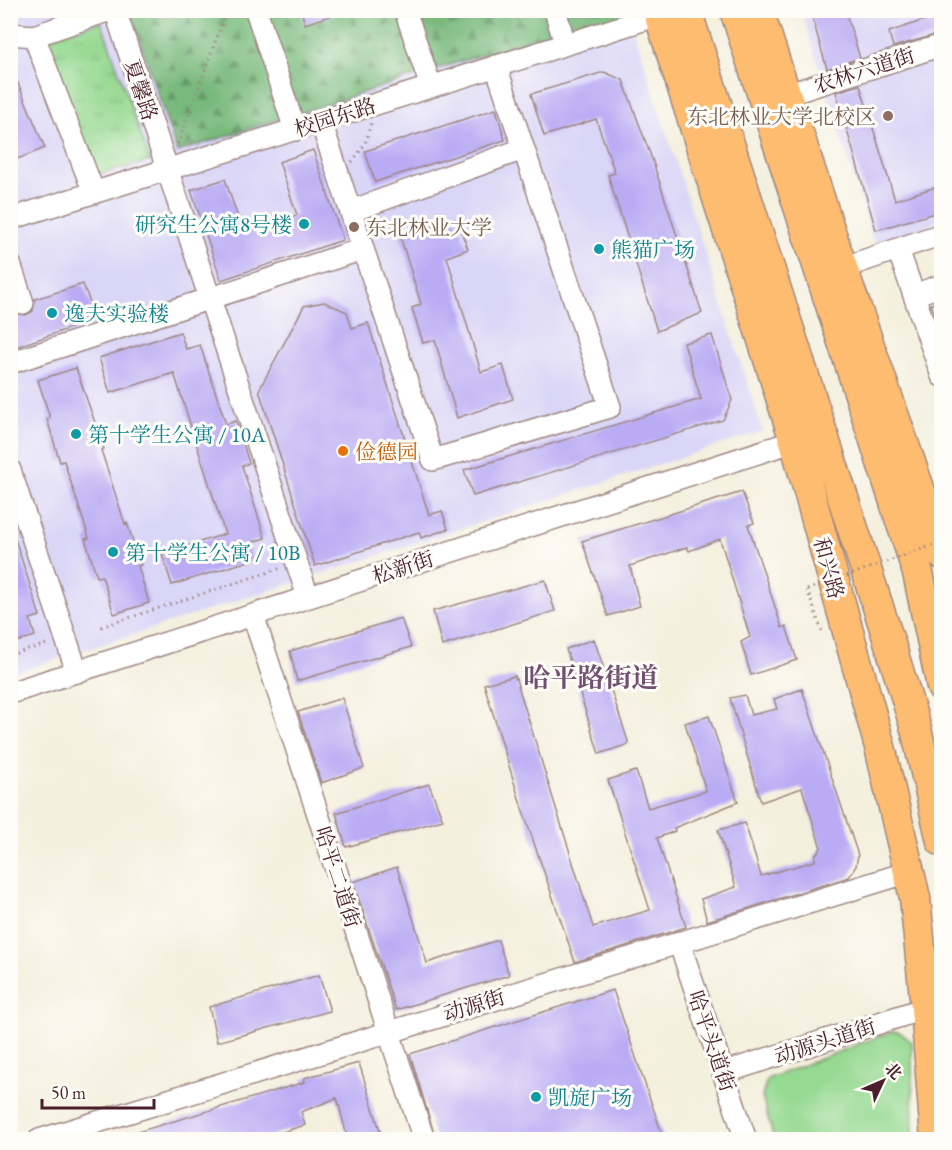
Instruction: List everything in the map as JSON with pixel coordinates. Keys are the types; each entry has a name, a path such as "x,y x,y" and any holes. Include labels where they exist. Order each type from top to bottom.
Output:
{"highway":[{"path":"735,10 918,573"},
{"path":"758,10 842,268 942,554"},
{"path":"668,12 896,662 916,729 942,841"},
{"name":"和兴路","path":"668,12 791,429 880,747 915,898 936,1140"},
{"path":"891,412 918,573 942,687"},
{"path":"791,429 896,662"}],"street":[{"path":"10,34 34,36 112,10"},
{"name":"夏馨路","path":"112,10 168,170 308,597"},
{"path":"256,10 295,130"},
{"path":"405,10 431,87"},
{"path":"555,10 565,44"},
{"name":"校园东路","path":"10,219 668,12"},
{"path":"34,36 94,193"},
{"name":"农林六道街","path":"786,95 942,45"},
{"path":"321,122 433,460 609,407 496,66"},
{"path":"351,211 523,149"},
{"path":"842,268 942,234"},
{"path":"10,363 363,249"},
{"path":"898,249 942,376"},
{"path":"10,264 23,303"},
{"path":"914,295 942,285"},
{"name":"松新街","path":"10,693 308,597 791,429"},
{"path":"10,470 77,672"},
{"name":"哈平二道街","path":"253,615 424,1140"},
{"name":"动源街","path":"39,1140 909,872"},
{"name":"哈平头道街","path":"679,942 746,1140"},
{"name":"动源头道街","path":"723,1073 926,1008"}],"path":[{"path":"168,170 227,10"},
{"path":"339,177 365,144 371,124 370,106"},
{"path":"822,632 807,590 942,542"},
{"path":"101,627 297,563"},
{"path":"10,655 66,638"}],"shaded area":[{"name":"东北林业大学","path":"10,11 627,11 763,431 11,674"},
{"name":"东北林业大学北校区","path":"801,11 941,11 941,221 875,245"}],"green space":[{"path":"130,11 543,11 550,33 177,152"},
{"path":"561,11 627,11 628,15 568,33"},
{"path":"101,21 150,161 94,175 46,49 48,38"},
{"path":"893,1031 901,1033 912,1042 913,1139 774,1139 762,1097 767,1079"}],"building":[{"path":"301,10 338,10 339,13 305,24"},
{"path":"810,10 845,10 860,58 827,69"},
{"path":"942,14 942,33 893,47 889,32"},
{"path":"10,64 45,148 10,162"},
{"path":"604,72 623,80 653,162 702,313 657,331 608,175 615,173 596,119 544,136 531,94"},
{"path":"860,85 895,200 942,185 942,211 876,230 836,92"},
{"path":"496,109 505,140 375,182 365,151"},
{"name":"研究生公寓8号楼","path":"313,150 343,240 221,280 191,190 225,179 243,233 297,215 279,162"},
{"path":"456,219 468,249 447,257 481,372 503,365 513,399 457,418 435,340 423,343 412,308 421,304 400,236"},
{"name":"逸夫实验楼","path":"83,284 96,319 10,349 10,307 15,313 26,315 33,311 35,299"},
{"path":"942,300 942,336 931,304"},
{"name":"俭德园","path":"324,302 347,312 352,328 368,323 429,515 442,511 448,529 421,538 419,532 315,566 259,390 304,306"},
{"path":"180,332 186,349 200,345 226,424 236,421 249,463 242,466 265,538 247,544 252,560 172,585 162,554 225,534 174,373 110,393 99,358"},
{"path":"712,335 732,400 723,420 473,496 464,470 701,399 684,343"},
{"path":"76,368 104,449 101,450 125,524 127,523 141,565 138,566 149,603 114,614 102,576 97,577 85,539 89,538 64,461 60,462 38,380"},
{"path":"742,492 754,523 748,525 782,628 786,626 797,660 751,675 741,642 750,637 720,539 689,551 687,547 630,566 640,606 608,616 582,541"},
{"path":"10,533 13,533 40,616 30,619 35,636 10,644"},
{"path":"545,580 555,611 442,646 433,611"},
{"path":"401,618 411,647 297,681 290,651"},
{"path":"594,639 629,744 599,754 566,649"},
{"path":"515,676 593,927 650,910 608,780 636,771 648,808 706,791 685,723 709,716 738,802 674,828 675,831 657,838 686,927 575,962 521,805 484,684"},
{"path":"802,689 858,855 856,866 849,877 707,921 701,899 736,887 718,830 745,823 761,876 815,861 815,855 821,848 802,788 761,802 730,698 745,695 751,715 777,709 774,699"},
{"path":"342,698 364,768 321,783 298,712"},
{"path":"429,784 443,820 346,847 336,813"},
{"path":"397,867 427,963 498,940 509,975 396,1010 353,882"},
{"path":"319,975 330,1011 217,1042 209,1007"},
{"name":"凯旋广场","path":"613,990 664,1140 436,1140 410,1054"},
{"path":"359,1063 383,1140 348,1140 337,1098 301,1112 305,1125 257,1140 124,1140 124,1136 305,1082 304,1078"}],"place":[{"name":"东北林业大学北校区","path":"888,116"},
{"name":"研究生公寓8号楼","path":"304,224"},
{"name":"东北林业大学","path":"354,227"},
{"name":"熊猫广场","path":"599,249"},
{"name":"逸夫实验楼","path":"52,313"},
{"name":"第十学生公寓 / 10A","path":"76,434"},
{"name":"俭德园","path":"343,451"},
{"name":"第十学生公寓 / 10B","path":"113,552"},
{"name":"凯旋广场","path":"536,1097"}],"district":[{"name":"哈平路街道","path":"591,677"}]}
